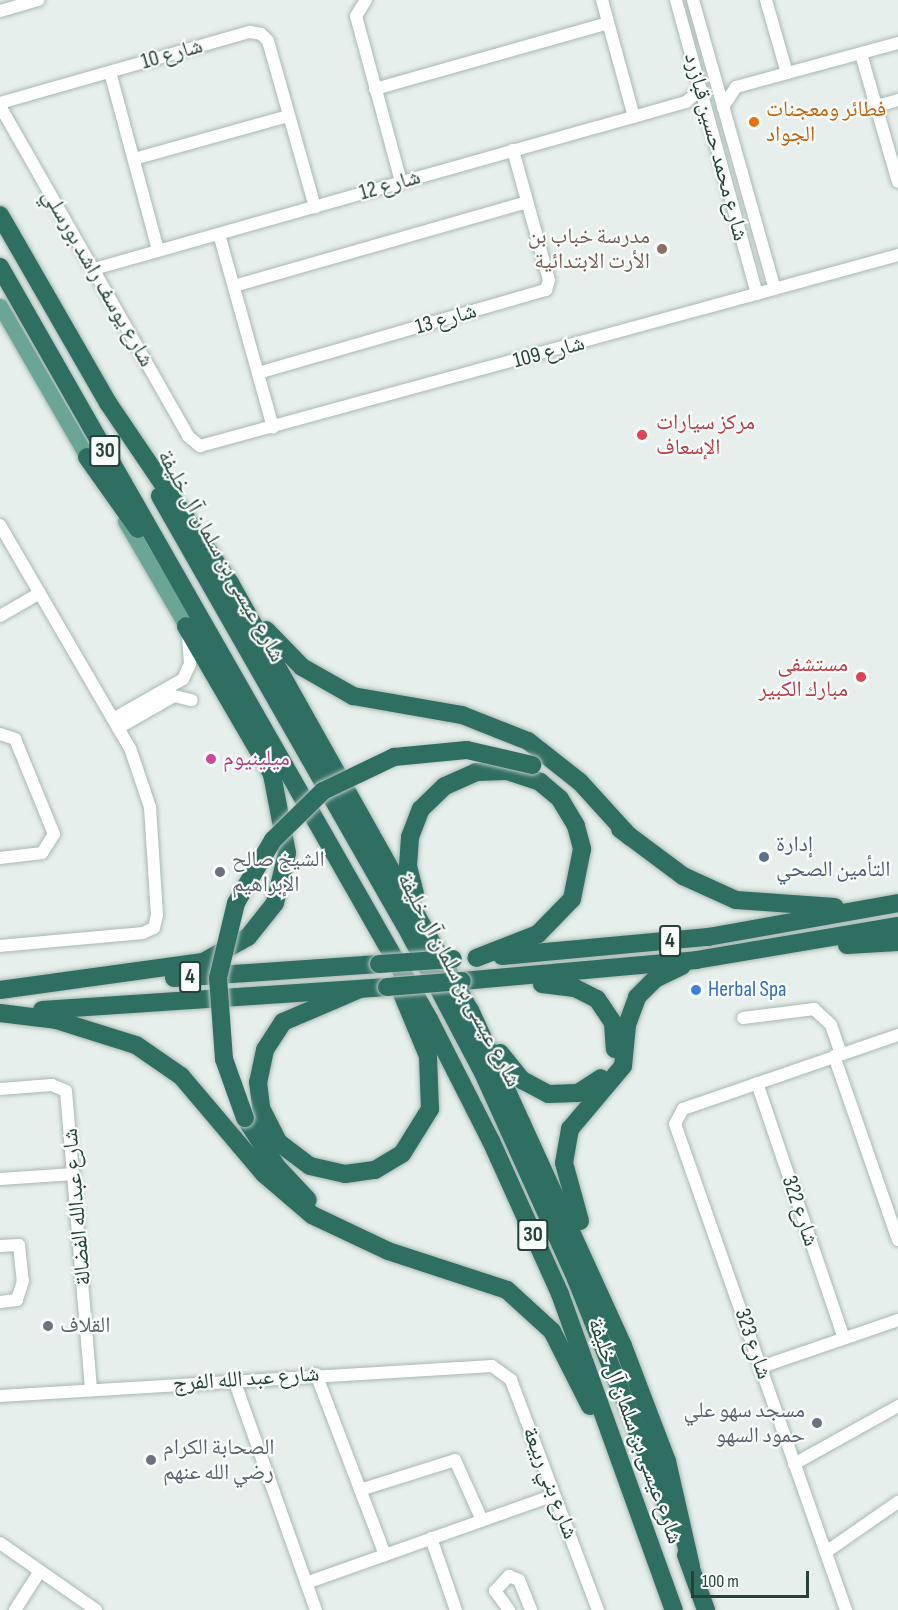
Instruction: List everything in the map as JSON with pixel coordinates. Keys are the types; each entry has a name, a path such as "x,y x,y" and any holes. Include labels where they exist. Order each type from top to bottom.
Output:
{"highway":[{"name":"30","path":"0,215 108,402"},
{"name":"30","path":"0,267 210,634"},
{"path":"108,402 230,583 281,648 327,684 365,700 462,715 514,734 567,770 630,837"},
{"name":"شارع عيسى بن سلمان آل خليفة","path":"108,402 405,925 484,1075 576,1279 691,1566 706,1610"},
{"path":"87,457 210,634"},
{"path":"230,583 433,938 470,1010 600,1289 667,1461 691,1566"},
{"path":"0,990 211,960 248,937 274,903 287,853 272,774 186,626"},
{"name":"شارع عيسى بن سلمان آل خليفة","path":"210,634 350,879 491,1141 560,1294 674,1610"},
{"path":"366,1241 299,1191 245,1118 221,1043 219,970 236,903 273,840 323,791 394,757 467,750 532,765 683,876 735,900 801,907 891,904"},
{"path":"433,938 408,866 410,837 421,809 445,786 476,772 507,771 540,782 560,799 576,826 582,857 579,884 562,913 538,934 476,958"},
{"path":"350,879 424,1043 432,1099 422,1130 394,1160 366,1172 333,1173 300,1161 273,1135 258,1098 260,1070 270,1042 291,1016 360,989"},
{"name":"4","path":"0,990 476,958 708,937 891,904"},
{"name":"4","path":"0,1013 471,981 696,960 898,926"},
{"path":"780,947 898,942"},
{"path":"600,1289 566,1172 567,1137 578,1113 623,1066 627,1025 637,997 655,979 696,960"},
{"path":"470,1010 518,1076 542,1092 583,1092 612,1061 613,1023 587,992 471,981"},
{"path":"0,1013 87,1027 159,1059 202,1098 279,1190 312,1215 366,1241 486,1281 532,1309 558,1340 629,1483"}],"main road":[{"path":"0,306 186,626"}],"street":[{"path":"2,7 38,0"},
{"path":"366,0 356,16 401,182"},
{"path":"602,0 634,117"},
{"name":"شارع محمد حسين قبازرد","path":"676,0 757,294"},
{"name":"شارع محمد حسين قبازرد","path":"693,0 775,289"},
{"path":"766,0 787,73"},
{"path":"375,89 608,23"},
{"name":"شارع 10","path":"0,105 250,32 261,34 268,41 315,207"},
{"path":"714,80 736,87 898,43"},
{"path":"861,54 898,182"},
{"path":"110,72 158,250"},
{"path":"723,107 736,87"},
{"name":"شارع 12","path":"94,269 686,102 700,90"},
{"path":"877,106 898,100"},
{"path":"686,102 707,111"},
{"name":"شارع يوسف راشد بورسلي","path":"0,105 188,436 200,446"},
{"path":"134,159 288,116"},
{"name":"شارع 13","path":"258,373 546,290 549,280 513,150"},
{"path":"724,173 750,249 761,240"},
{"path":"234,286 527,202"},
{"path":"219,234 273,428"},
{"name":"شارع 109","path":"200,446 273,428 898,255"},
{"path":"0,525 115,723 150,807 154,928 0,946"},
{"path":"0,616 40,593"},
{"path":"115,723 183,679 190,664 186,626"},
{"path":"115,723 174,696 190,698 169,688"},
{"path":"0,734 15,739 54,834 42,853 0,858"},
{"path":"875,944 898,950"},
{"path":"743,1018 814,1009 831,1025 837,1055 898,1240"},
{"path":"757,1083 898,1035"},
{"name":"شارع 323","path":"757,1083 678,1112 675,1124 846,1610"},
{"name":"شارع 322","path":"757,1083 844,1338"},
{"name":"شارع عبدالله الفضالة","path":"0,1089 52,1084 66,1091 92,1390"},
{"path":"0,1179 74,1174"},
{"path":"0,1246 19,1245 23,1281 17,1300 0,1302"},
{"path":"761,1367 898,1320"},
{"name":"شارع عبد الله الفرج","path":"0,1396 316,1374 492,1366"},
{"name":"شارع بني ربيعة","path":"492,1366 511,1380 598,1610"},
{"path":"316,1374 385,1555"},
{"path":"234,1380 316,1610"},
{"path":"794,1464 898,1406"},
{"path":"360,1490 455,1460 482,1520"},
{"path":"306,1583 554,1495"},
{"path":"826,1552 896,1507"},
{"path":"431,1538 456,1610"},
{"path":"0,1543 96,1610"},
{"path":"15,1610 40,1571"},
{"path":"508,1610 495,1591 509,1576 519,1580 531,1610"}],"place":[{"name":"فطائر ومعجنات الجواد","path":"754,122"},
{"name":"مدرسة خباب بن الأرت الابتدائية","path":"662,249"},
{"name":"مركز سيارات الإسعاف","path":"642,435"},
{"name":"مستشفى مبارك الكبير","path":"861,677"},
{"name":"ميلينيوم","path":"211,759"},
{"name":"إدارة التأمين الصحي","path":"764,857"},
{"name":"الشيخ صالح الإبراهيم","path":"220,872"},
{"name":"Herbal Spa","path":"696,990"},
{"name":"القلاف","path":"48,1326"},
{"name":"مسجد سهو علي حمود السهو","path":"817,1423"},
{"name":"الصحابة الكرام رضي الله عنهم","path":"151,1460"}]}
